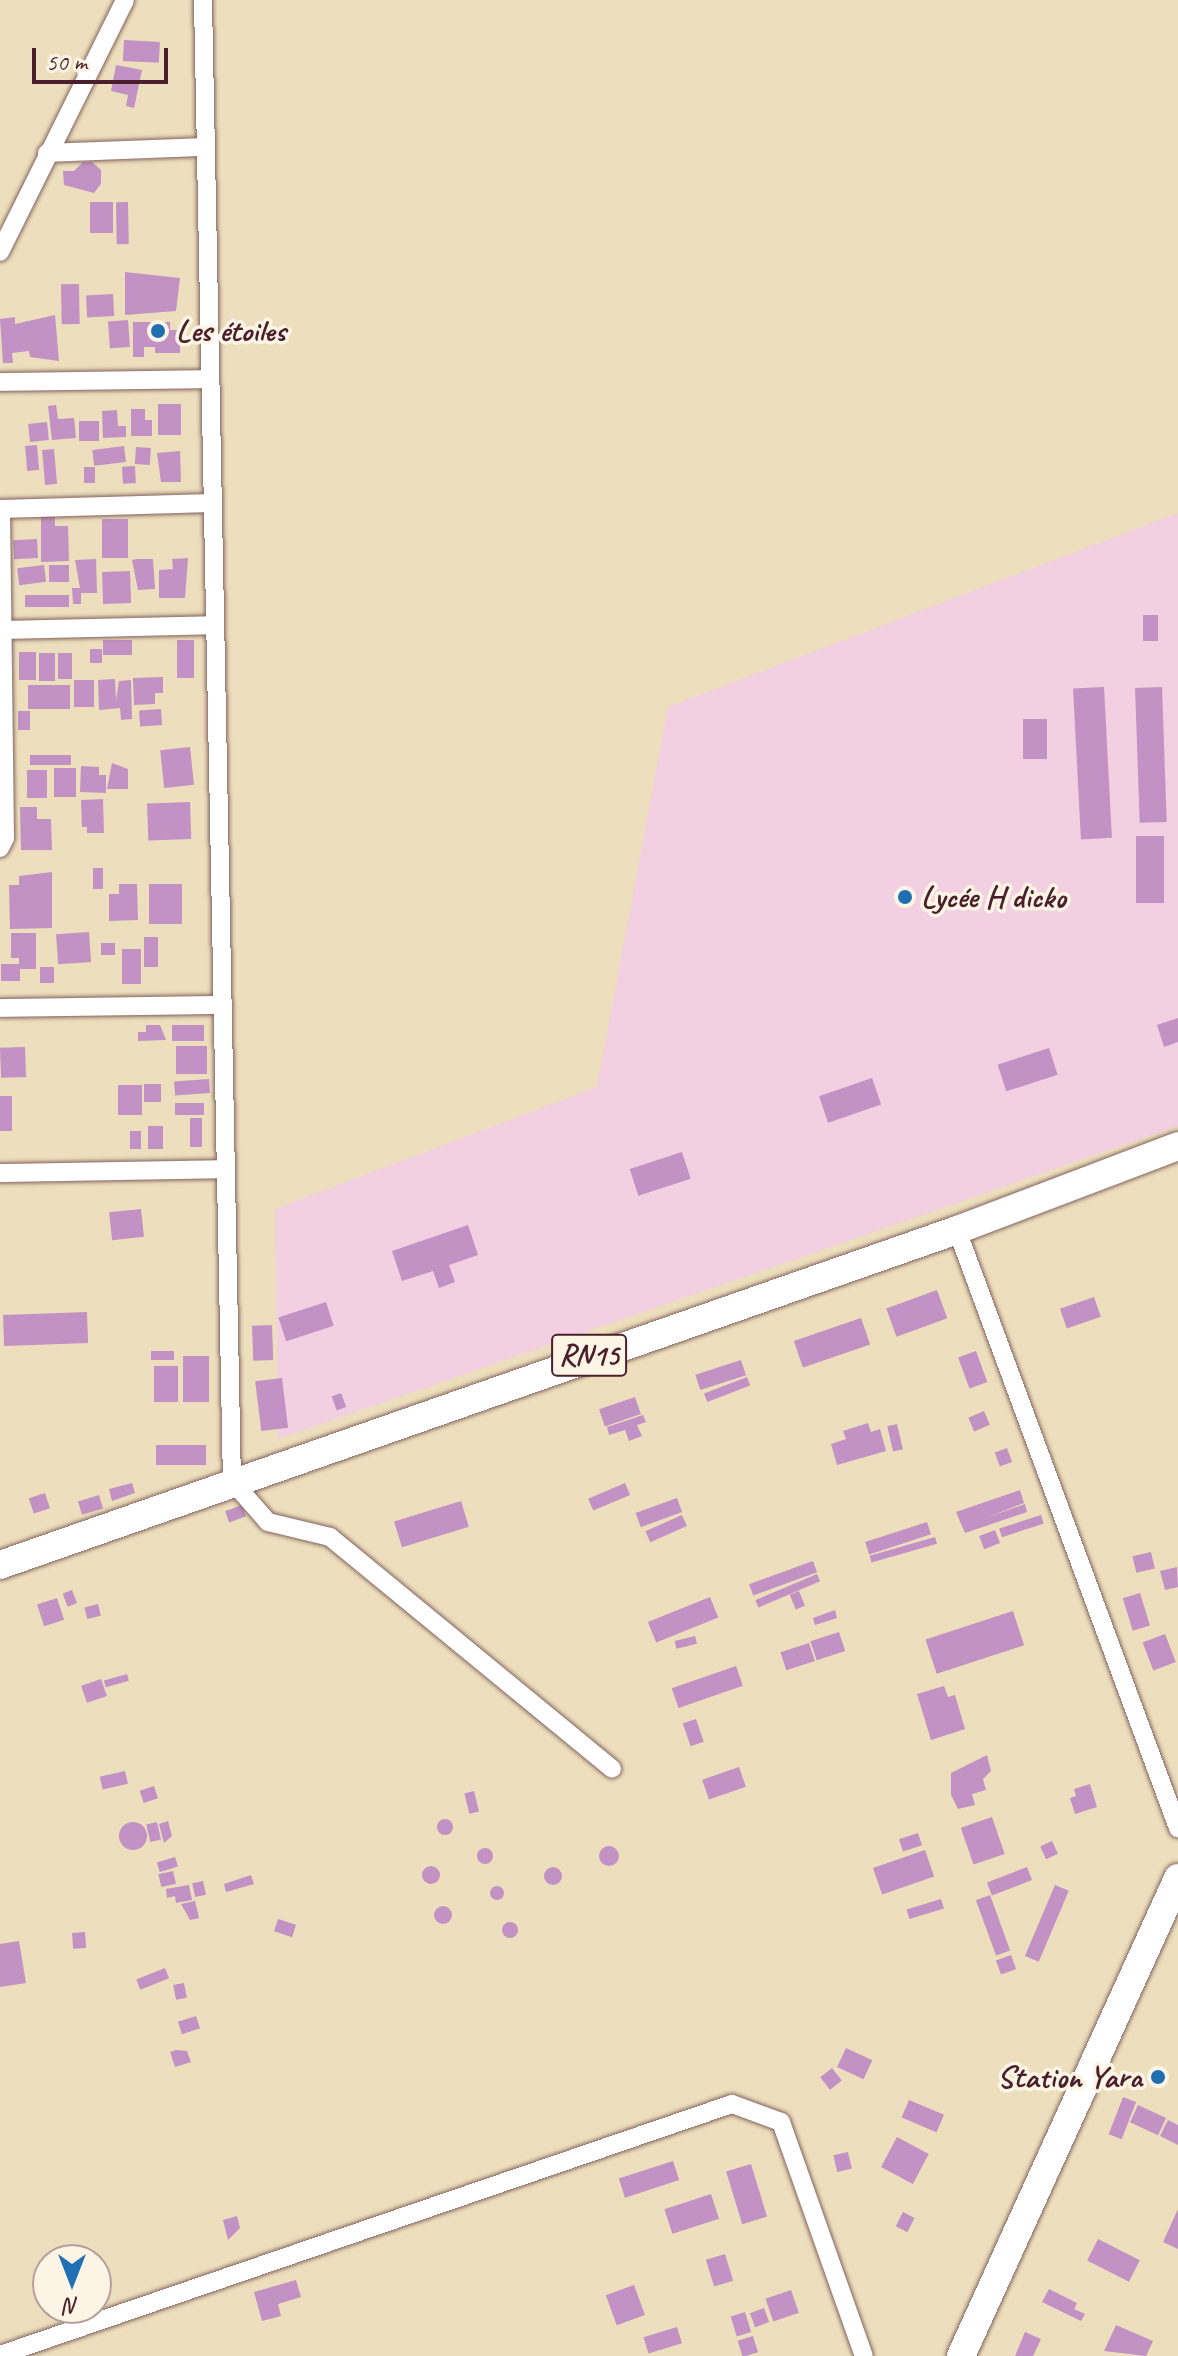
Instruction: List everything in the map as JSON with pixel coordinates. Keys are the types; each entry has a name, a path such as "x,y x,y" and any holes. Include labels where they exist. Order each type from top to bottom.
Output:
{"main road":[{"name":"RN15","path":"0,1565 232,1481 957,1230 1178,1146"},
{"path":"961,2356 1178,1878"}],"street":[{"path":"0,252 125,0"},
{"path":"203,0 232,1481 268,1522 330,1537 612,1769"},
{"path":"47,153 204,147"},
{"path":"0,382 209,379"},
{"path":"0,848 5,838 1,509 212,503"},
{"path":"1,630 215,625"},
{"path":"0,1008 223,1005"},
{"path":"0,1173 225,1169"},
{"path":"957,1230 1178,1828"},
{"path":"0,2355 732,2104 781,2122 864,2356"}],"shaded area":[{"name":"Lycée H dicko","path":"1178,513 1178,1126 278,1439 275,1209 597,1087 668,707"}],"building":[{"path":"124,40 160,42 159,63 123,61"},
{"path":"116,65 142,70 134,108 126,106 128,95 111,91"},
{"path":"83,162 92,162 101,170 101,184 94,193 64,185 63,171 74,171"},
{"path":"90,202 113,202 113,233 90,233"},
{"path":"116,202 128,202 129,244 117,244"},
{"path":"125,272 180,278 176,311 125,315"},
{"path":"61,284 79,284 80,324 62,324"},
{"path":"113,294 114,316 87,317 86,295"},
{"path":"55,315 59,361 30,357 29,351 12,353 13,363 3,363 0,319 15,317 15,324"},
{"path":"128,320 130,347 110,348 108,321"},
{"path":"133,322 170,322 170,330 180,330 180,353 155,353 155,347 144,347 144,357 133,357"},
{"path":"158,404 181,404 181,435 158,435"},
{"path":"56,405 58,419 74,418 76,438 52,440 48,406"},
{"path":"131,409 145,409 145,420 152,420 152,436 131,436"},
{"path":"117,410 118,426 126,426 126,437 103,438 102,411"},
{"path":"79,421 99,421 99,441 79,441"},
{"path":"47,422 49,440 30,442 28,424"},
{"path":"37,445 39,470 27,471 25,446"},
{"path":"124,446 126,462 94,466 92,450"},
{"path":"136,447 151,448 150,465 135,464"},
{"path":"54,449 57,484 45,485 42,450"},
{"path":"180,451 181,482 161,482 157,453"},
{"path":"135,466 136,483 123,484 122,467"},
{"path":"84,467 95,467 95,483 84,483"},
{"path":"55,514 55,526 68,526 69,561 41,562 41,515"},
{"path":"102,519 128,519 128,558 102,558"},
{"path":"37,539 38,558 14,559 13,540"},
{"path":"188,558 185,598 159,598 159,570 173,569 172,559"},
{"path":"96,559 97,593 81,593 81,604 73,604 72,588 80,588 75,560"},
{"path":"153,559 155,589 138,590 132,560"},
{"path":"44,565 46,582 19,585 17,568"},
{"path":"49,565 69,565 69,582 49,582"},
{"path":"130,571 131,603 103,604 102,572"},
{"path":"25,595 69,595 69,607 25,607"},
{"path":"1143,615 1158,615 1158,641 1143,641"},
{"path":"103,640 132,640 132,655 103,655"},
{"path":"177,640 194,640 194,678 177,678"},
{"path":"90,649 102,649 102,663 90,663"},
{"path":"19,652 36,652 36,680 19,680"},
{"path":"39,653 55,653 55,681 39,681"},
{"path":"58,653 72,653 72,679 58,679"},
{"path":"163,677 163,693 155,693 155,704 134,705 133,678"},
{"path":"115,679 116,700 119,681 131,680 132,719 121,720 120,708 99,710 98,680"},
{"path":"74,680 94,680 94,707 74,707"},
{"path":"28,685 70,685 70,709 28,709"},
{"path":"1104,687 1112,838 1081,839 1073,689"},
{"path":"1162,687 1167,822 1140,823 1135,688"},
{"path":"161,709 162,725 140,726 139,711"},
{"path":"18,711 30,711 30,730 18,730"},
{"path":"1023,719 1047,719 1047,759 1023,759"},
{"path":"190,747 194,785 164,788 160,750"},
{"path":"30,755 71,755 71,765 30,765"},
{"path":"112,763 128,769 128,789 107,789"},
{"path":"81,766 99,767 99,775 106,775 106,793 80,792"},
{"path":"54,768 76,768 76,797 54,797"},
{"path":"27,770 47,770 47,798 27,798"},
{"path":"103,799 104,833 87,833 87,827 82,827 81,800"},
{"path":"190,802 191,839 148,840 147,804"},
{"path":"20,807 37,807 37,819 51,819 52,850 21,850"},
{"path":"1136,836 1164,836 1164,903 1136,903"},
{"path":"93,868 103,868 103,889 93,889"},
{"path":"52,872 52,928 10,929 9,885 19,885 19,876"},
{"path":"119,884 137,884 138,920 109,921 109,894 119,894"},
{"path":"149,884 182,884 182,924 149,924"},
{"path":"89,932 91,962 58,964 56,934"},
{"path":"11,933 36,933 36,969 20,969 20,981 1,981 1,964 19,964 19,958 11,958"},
{"path":"144,937 158,937 158,967 144,967"},
{"path":"101,943 115,943 115,955 101,955"},
{"path":"122,949 141,949 141,984 122,984"},
{"path":"40,967 54,967 54,983 40,983"},
{"path":"1178,1018 1178,1042 1164,1047 1157,1025"},
{"path":"146,1025 160,1025 166,1040 138,1041 138,1032 146,1032"},
{"path":"172,1025 204,1025 204,1041 172,1041"},
{"path":"176,1046 207,1046 207,1074 176,1074"},
{"path":"25,1047 26,1077 1,1078 0,1048"},
{"path":"1049,1048 1058,1075 1006,1091 998,1065"},
{"path":"872,1078 881,1104 828,1123 819,1096"},
{"path":"209,1079 210,1093 175,1095 174,1081"},
{"path":"144,1084 161,1084 161,1102 144,1102"},
{"path":"118,1085 142,1085 142,1115 118,1115"},
{"path":"0,1096 12,1096 12,1131 0,1131"},
{"path":"175,1103 204,1103 204,1115 175,1115"},
{"path":"190,1118 202,1118 202,1147 190,1147"},
{"path":"148,1126 163,1126 163,1149 148,1149"},
{"path":"130,1131 141,1131 141,1149 130,1149"},
{"path":"682,1152 691,1179 638,1196 630,1169"},
{"path":"141,1209 144,1237 112,1240 109,1212"},
{"path":"468,1225 478,1255 449,1265 455,1282 439,1288 433,1271 402,1281 392,1251"},
{"path":"937,1290 947,1318 897,1337 886,1308"},
{"path":"1094,1297 1101,1317 1067,1329 1060,1309"},
{"path":"326,1302 334,1326 286,1341 278,1317"},
{"path":"87,1312 88,1343 4,1346 3,1315"},
{"path":"861,1318 870,1344 803,1368 794,1341"},
{"path":"272,1325 273,1360 253,1361 252,1326"},
{"path":"151,1351 174,1351 174,1360 151,1360"},
{"path":"976,1351 987,1382 969,1389 958,1357"},
{"path":"183,1356 209,1356 209,1402 183,1402"},
{"path":"741,1360 746,1375 700,1390 695,1375"},
{"path":"154,1366 178,1366 178,1402 154,1402"},
{"path":"747,1377 750,1385 707,1402 704,1393"},
{"path":"282,1378 288,1428 261,1431 255,1381"},
{"path":"341,1393 346,1407 337,1411 332,1396"},
{"path":"635,1397 641,1414 605,1426 599,1409"},
{"path":"984,1411 990,1425 974,1431 968,1418"},
{"path":"643,1415 646,1422 637,1425 642,1436 629,1441 625,1430 609,1435 607,1427"},
{"path":"868,1423 871,1432 880,1429 886,1451 837,1465 831,1444 846,1439 843,1431"},
{"path":"897,1424 903,1449 893,1452 887,1426"},
{"path":"156,1445 206,1445 206,1465 156,1465"},
{"path":"1007,1448 1012,1462 1000,1467 995,1452"},
{"path":"132,1483 135,1493 112,1501 109,1489"},
{"path":"625,1483 630,1495 593,1511 588,1499"},
{"path":"1020,1490 1024,1503 988,1517 1025,1504 1027,1512 965,1533 956,1512"},
{"path":"45,1493 50,1508 34,1513 29,1498"},
{"path":"99,1495 103,1508 82,1515 78,1501"},
{"path":"677,1498 682,1512 641,1527 636,1513"},
{"path":"461,1501 469,1527 402,1547 394,1521"},
{"path":"242,1505 246,1516 229,1522 225,1511"},
{"path":"682,1515 687,1526 650,1542 645,1531"},
{"path":"1041,1515 1044,1524 1002,1537 999,1529"},
{"path":"927,1522 931,1534 869,1554 865,1542"},
{"path":"995,1530 1000,1543 984,1549 979,1536"},
{"path":"935,1537 937,1544 872,1562 870,1556"},
{"path":"1151,1552 1155,1569 1136,1573 1132,1556"},
{"path":"813,1561 817,1572 753,1596 749,1584"},
{"path":"1177,1567 1178,1587 1165,1590 1160,1571"},
{"path":"817,1574 820,1581 758,1608 755,1600"},
{"path":"72,1590 77,1603 68,1607 63,1594"},
{"path":"799,1591 805,1606 796,1610 790,1595"},
{"path":"1140,1593 1150,1626 1133,1631 1123,1598"},
{"path":"710,1597 718,1617 656,1642 648,1622"},
{"path":"57,1598 64,1620 44,1626 37,1604"},
{"path":"98,1604 101,1616 87,1619 84,1607"},
{"path":"835,1610 837,1618 815,1625 813,1618"},
{"path":"1013,1611 1024,1645 937,1674 926,1639"},
{"path":"839,1632 845,1651 817,1660 810,1641"},
{"path":"1165,1634 1176,1662 1153,1671 1143,1643"},
{"path":"695,1636 697,1644 677,1649 675,1641"},
{"path":"809,1643 815,1661 786,1670 780,1652"},
{"path":"736,1666 743,1686 679,1708 672,1688"},
{"path":"127,1674 129,1681 106,1687 104,1681"},
{"path":"101,1679 107,1696 87,1703 81,1686"},
{"path":"944,1686 948,1697 955,1695 965,1729 931,1740 917,1694"},
{"path":"696,1719 704,1742 691,1746 683,1724"},
{"path":"987,1755 991,1771 983,1779 986,1790 972,1794 975,1805 958,1809 951,1795 951,1773"},
{"path":"739,1767 746,1787 709,1800 702,1780"},
{"path":"125,1771 128,1784 103,1790 100,1777"},
{"path":"1090,1784 1097,1807 1075,1814 1070,1798 1076,1796 1074,1789"},
{"path":"154,1786 158,1798 144,1803 140,1791"},
{"path":"474,1791 479,1811 469,1814 464,1793"},
{"path":"992,1817 1005,1854 973,1865 961,1828"},
{"path":"445,1819 451,1821 451,1833 445,1835 439,1833 437,1827 439,1821"},
{"path":"168,1821 172,1836 164,1843 159,1824"},
{"path":"133,1822 143,1826 147,1836 143,1846 133,1850 123,1846 119,1836 123,1826"},
{"path":"157,1822 161,1840 150,1842 146,1824"},
{"path":"918,1833 922,1845 903,1852 899,1839"},
{"path":"1052,1841 1058,1854 1046,1859 1040,1846"},
{"path":"609,1846 616,1849 619,1856 616,1863 609,1866 602,1863 599,1856 602,1849"},
{"path":"485,1848 493,1856 485,1864 477,1856"},
{"path":"925,1850 934,1876 882,1894 873,1868"},
{"path":"175,1857 178,1867 160,1872 157,1863"},
{"path":"431,1866 440,1875 431,1884 422,1875"},
{"path":"553,1867 562,1876 553,1885 544,1876"},
{"path":"1027,1867 1032,1880 992,1895 987,1882"},
{"path":"173,1871 176,1884 161,1887 158,1874"},
{"path":"251,1875 254,1884 226,1892 224,1884"},
{"path":"203,1881 206,1895 195,1897 192,1883"},
{"path":"189,1885 192,1900 176,1903 175,1896 167,1898 166,1889"},
{"path":"1055,1885 1069,1891 1039,1962 1025,1956"},
{"path":"497,1886 504,1893 497,1900 490,1893"},
{"path":"990,1895 1010,1950 996,1956 976,1900"},
{"path":"941,1899 944,1909 909,1919 907,1910"},
{"path":"195,1901 199,1918 190,1920 181,1904"},
{"path":"443,1906 452,1915 443,1924 434,1915"},
{"path":"278,1919 296,1925 292,1937 274,1931"},
{"path":"507,1922 513,1922 518,1930 516,1936 507,1938 502,1933 502,1927"},
{"path":"85,1932 86,1948 73,1949 72,1933"},
{"path":"19,1941 26,1983 0,1987 0,1944"},
{"path":"1011,1955 1016,1969 1001,1975 996,1960"},
{"path":"165,1968 169,1978 140,1990 136,1980"},
{"path":"184,1983 187,1998 176,2000 173,1985"},
{"path":"196,2016 200,2028 182,2034 178,2022"},
{"path":"846,2048 872,2060 863,2079 837,2067"},
{"path":"187,2051 191,2062 175,2067 170,2052"},
{"path":"832,2068 842,2081 830,2090 820,2077"},
{"path":"1123,2097 1136,2102 1122,2139 1109,2134"},
{"path":"909,2100 944,2115 937,2132 902,2117"},
{"path":"1138,2105 1166,2118 1158,2135 1130,2122"},
{"path":"1168,2120 1178,2125 1178,2145 1160,2136"},
{"path":"897,2137 929,2154 913,2184 881,2167"},
{"path":"848,2152 852,2169 837,2172 833,2155"},
{"path":"673,2161 679,2180 625,2198 619,2179"},
{"path":"751,2164 767,2217 742,2224 726,2172"},
{"path":"711,2194 719,2219 672,2234 664,2209"},
{"path":"1178,2209 1178,2249 1163,2242"},
{"path":"903,2212 915,2218 907,2232 896,2226"},
{"path":"237,2216 240,2228 228,2240 223,2220"},
{"path":"1098,2239 1140,2260 1129,2282 1087,2260"},
{"path":"725,2254 733,2281 714,2287 706,2260"},
{"path":"296,2280 301,2297 278,2304 281,2316 262,2321 254,2292"},
{"path":"634,2285 645,2315 617,2325 606,2295"},
{"path":"1049,2289 1077,2303 1074,2309 1085,2314 1081,2321 1042,2302"},
{"path":"791,2290 799,2313 773,2321 765,2299"},
{"path":"764,2308 769,2322 755,2327 750,2313"},
{"path":"745,2312 751,2332 737,2336 731,2316"},
{"path":"1116,2325 1153,2341 1146,2356 1104,2351"},
{"path":"677,2327 682,2343 648,2353 644,2337"},
{"path":"1025,2332 1041,2339 1033,2356 1015,2356"},
{"path":"753,2336 758,2352 742,2356 738,2341"}],"place":[{"name":"Les étoiles","path":"158,331"},
{"name":"Lycée H dicko","path":"905,897"},
{"name":"Station Yara","path":"1158,2077"}]}
